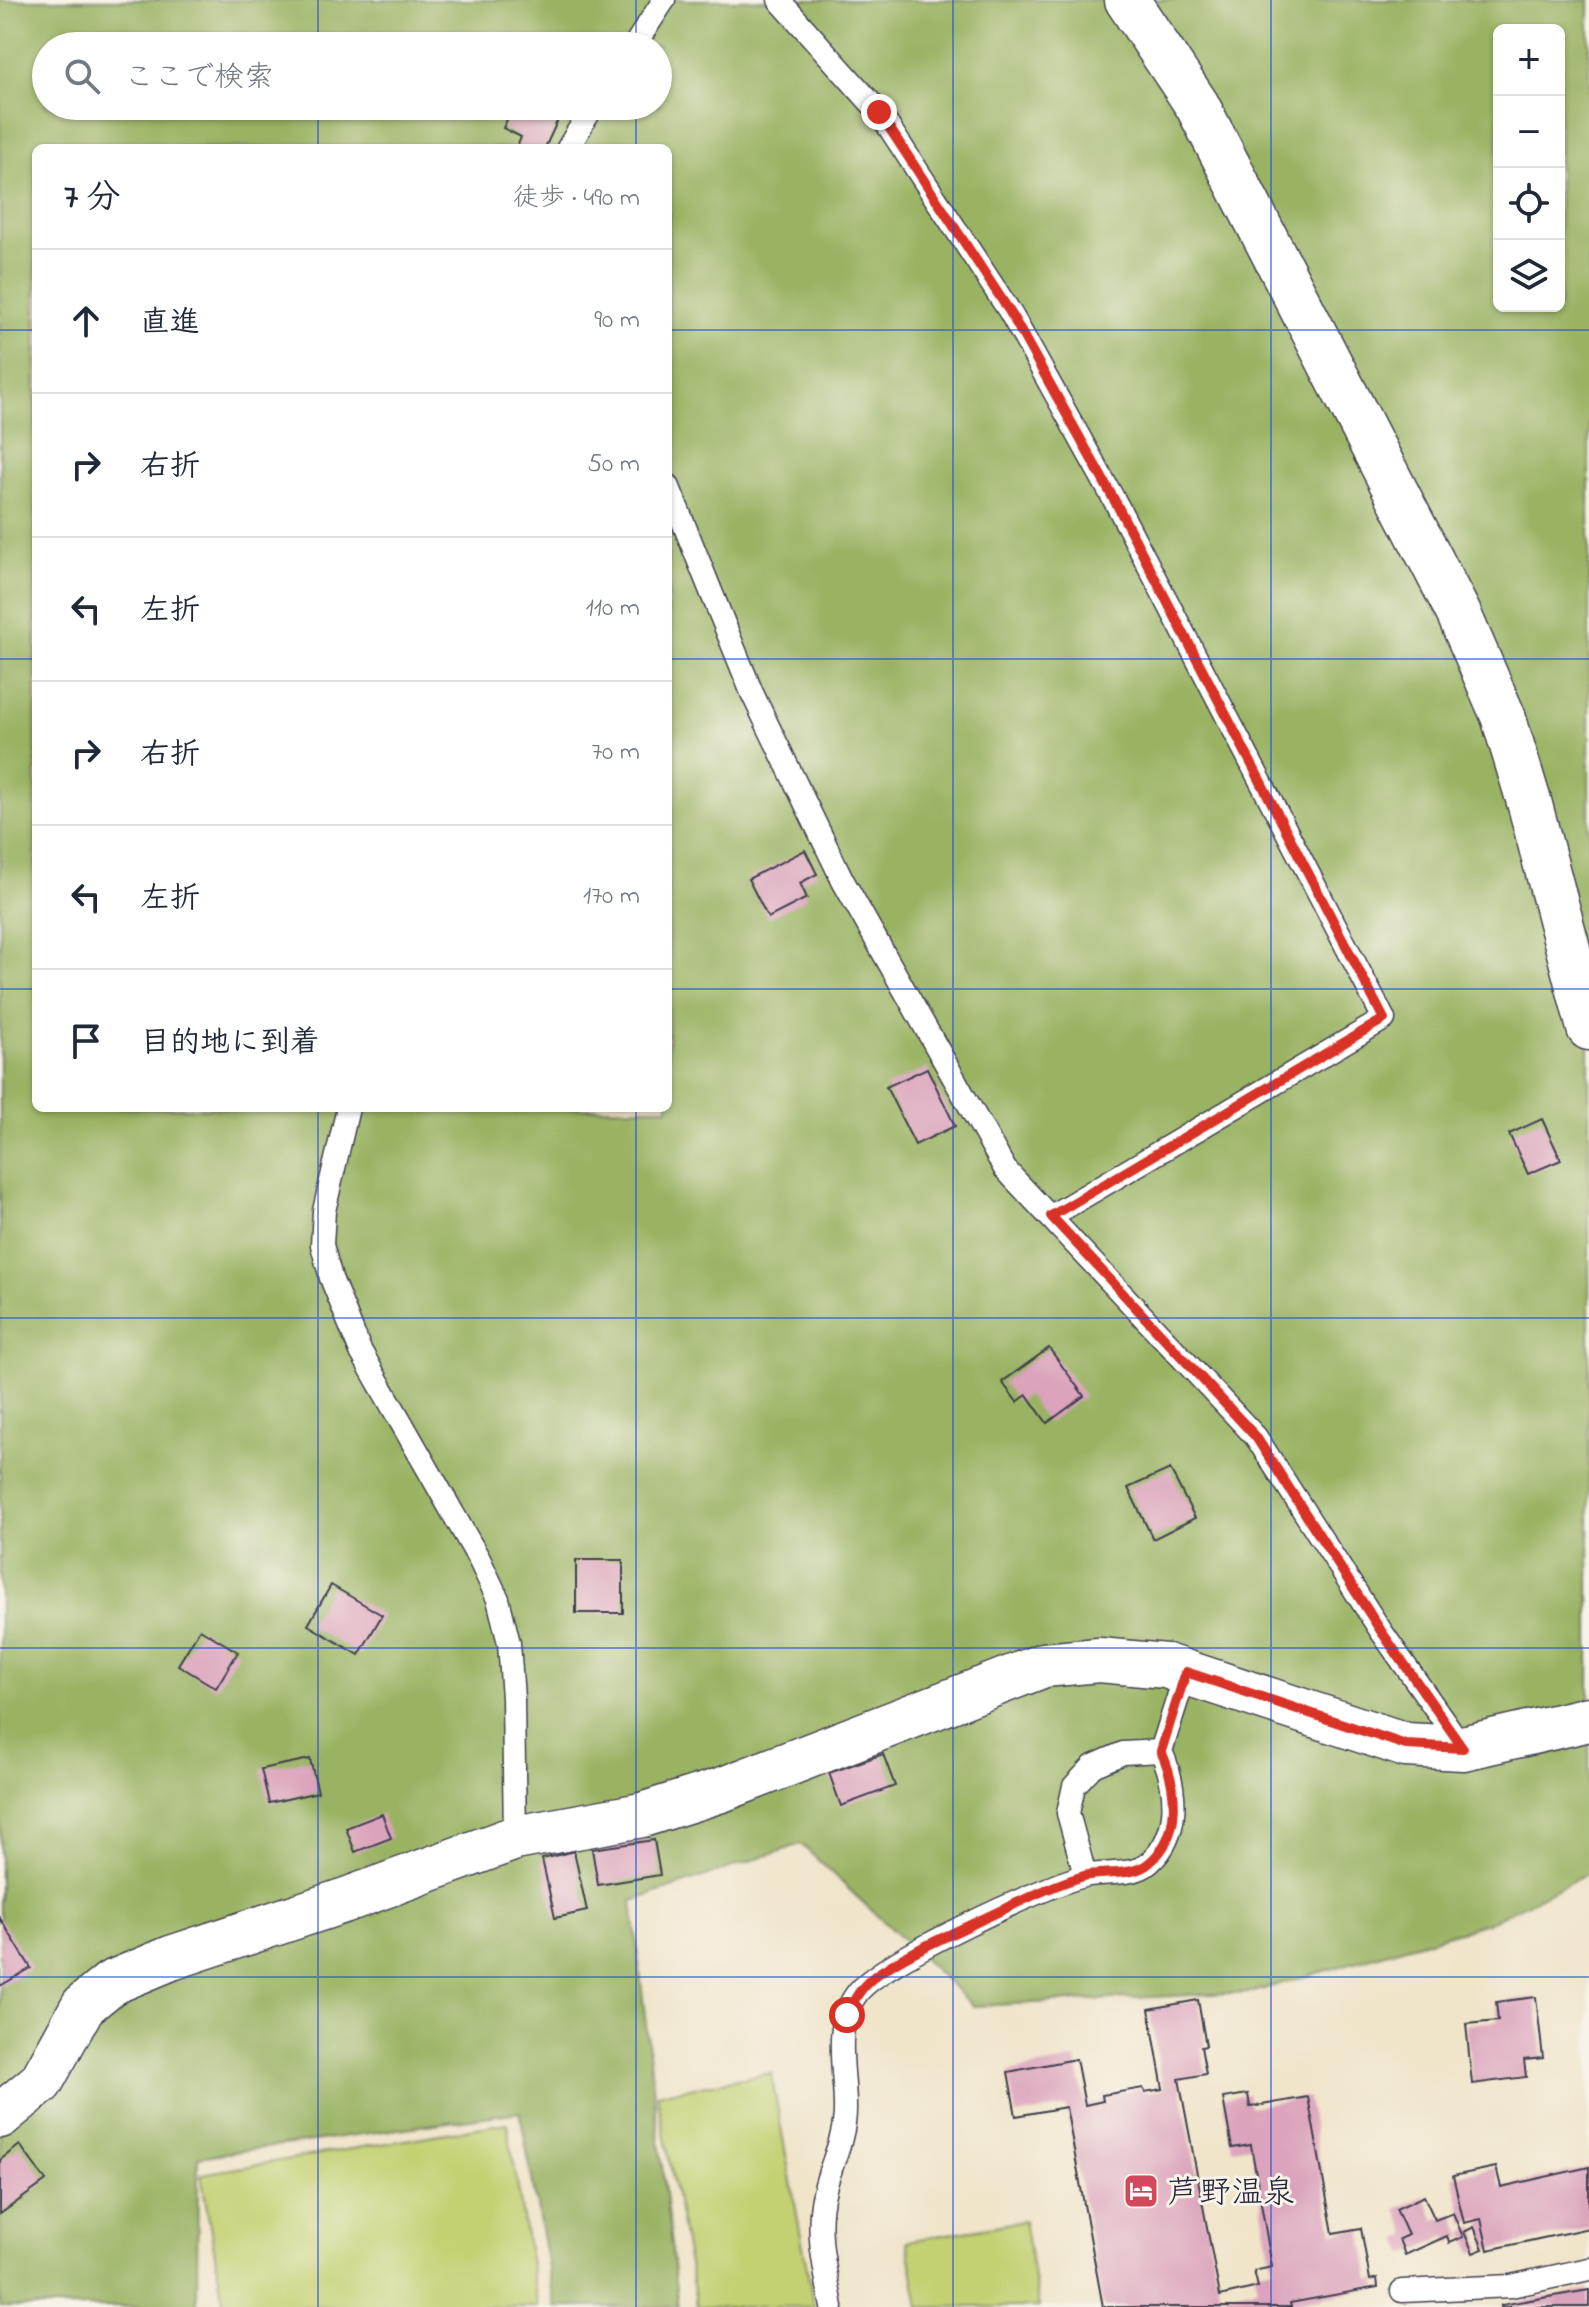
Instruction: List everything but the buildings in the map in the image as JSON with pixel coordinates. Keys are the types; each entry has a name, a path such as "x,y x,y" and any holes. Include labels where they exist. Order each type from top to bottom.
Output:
{"street":[{"path":"1127,0 1197,105 1458,612 1503,716 1589,1028"},
{"path":"0,2116 41,2082 83,2006 111,1983 171,1958 346,1900 515,1838 642,1815 721,1790 1044,1665 1099,1660 1166,1666 1406,1745 1463,1748 1589,1719"}],"lane":[{"path":"643,32 664,0"},
{"path":"779,0 879,112 1010,312 1117,505 1384,1019 1051,1216"},
{"path":"570,144 585,120"},
{"path":"672,495 752,693 843,881 1005,1169 1256,1437 1381,1631 1463,1748"},
{"path":"347,1112 324,1211 322,1245 331,1278 360,1350 479,1559 498,1599 509,1643 512,1685 515,1838"},
{"path":"832,2307 821,2247 821,2218 824,2193 839,2147 845,2112 841,2042 847,2015 857,1993 877,1975 940,1939 1038,1893 1085,1875 1121,1872 1147,1865 1161,1848 1171,1826 1175,1798 1168,1766 1161,1751 1186,1672"},
{"path":"1085,1875 1068,1813 1074,1786 1093,1766 1123,1753 1161,1751"},
{"path":"1402,2291 1511,2286 1589,2269"}],"green space":[{"path":"0,0 1589,0 1589,1873 1487,1923 1253,1992 973,2006 801,1844 632,1901 678,2307 555,2307 520,2112 198,2157 197,2307 0,2307"},
{"path":"771,2073 814,2307 697,2307 657,2094"},
{"path":"507,2123 538,2307 224,2307 201,2174"},
{"path":"1024,2221 1039,2307 919,2307 907,2241"}],"place":[{"name":"芦野温泉","path":"1141,2191"}],"route":[{"path":"847,2015 857,1993 877,1975 940,1939 1038,1893 1085,1875 1121,1872 1147,1865 1161,1848 1171,1826 1175,1798 1168,1766 1161,1751 1186,1672 1406,1745 1463,1748 1381,1631 1256,1437 1051,1216 1384,1019 1117,505 1010,312 879,112"}]}
